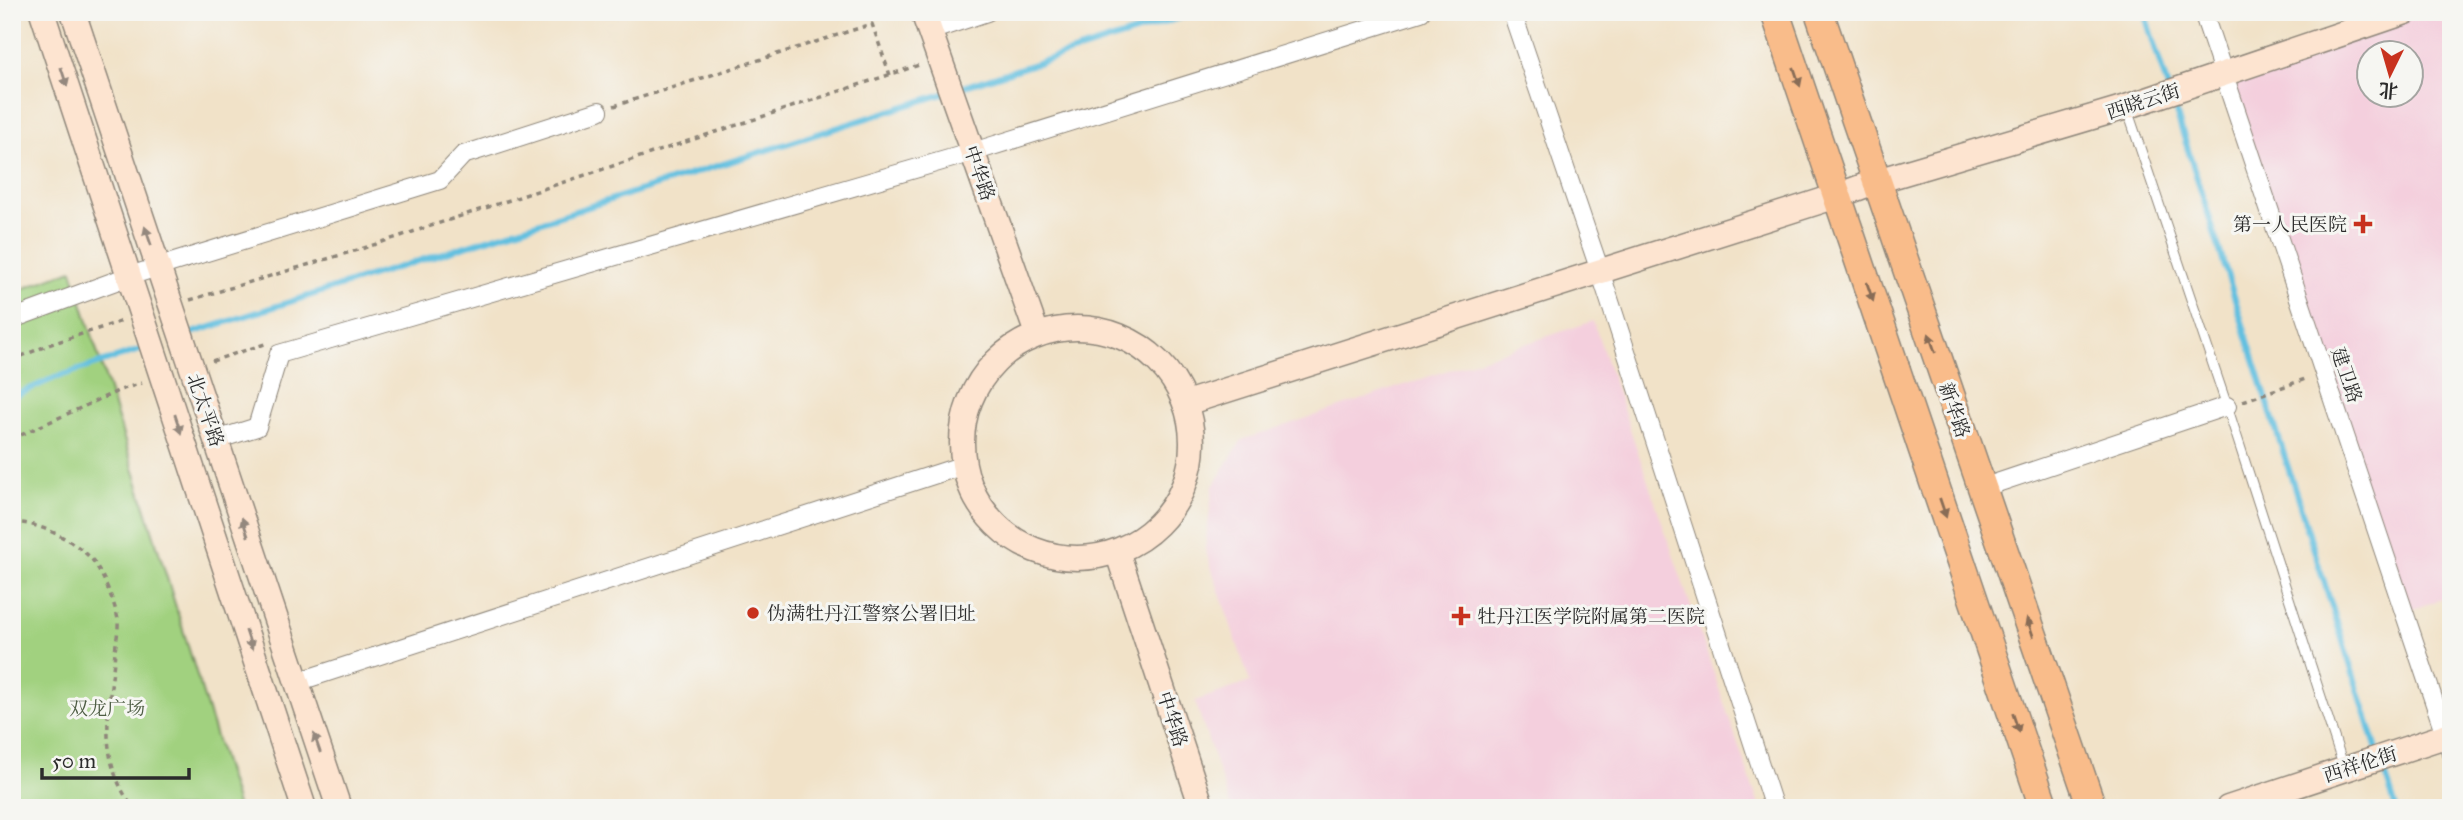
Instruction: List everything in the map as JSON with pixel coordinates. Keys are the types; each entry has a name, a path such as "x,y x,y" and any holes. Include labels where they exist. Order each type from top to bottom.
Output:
{"main road":[{"path":"1775,12 2044,808"},
{"name":"新华路","path":"1819,12 2092,808"}],"street":[{"name":"北太平路","path":"42,12 304,808"},
{"name":"北太平路","path":"73,12 339,808"},
{"path":"927,22 987,12"},
{"path":"216,440 257,427 279,355 973,152 1421,12"},
{"path":"1512,12 1600,271 1774,808"},
{"name":"建卫路","path":"2203,12 2449,740"},
{"name":"西晓云街","path":"1186,403 1837,197 1877,181 2126,107 2406,12"},
{"name":"中华路","path":"927,22 1037,334"},
{"path":"12,319 129,276 440,180 463,155 599,111"},
{"path":"1073,327 1109,331 1142,347 1168,371 1186,403 1193,438 1189,474 1174,507 1149,534 1117,551 1080,558 1042,553 1009,536 982,509 966,475 961,438 968,405 983,375 1007,350 1037,334 1073,327"},
{"path":"1982,488 2227,406"},
{"path":"297,682 964,465"},
{"name":"中华路","path":"1117,551 1202,808"},
{"name":"西祥伦街","path":"2228,808 2344,769 2449,740"}],"lane":[{"path":"2126,107 2227,406 2344,769"}],"path":[{"path":"599,111 872,24 890,75"},
{"path":"175,315 364,248 940,58"},
{"path":"12,360 51,344 145,324"},
{"path":"2227,406 2324,373"},
{"path":"12,523 22,522 63,536 96,564 118,616 107,721 109,759 121,791 133,808"}],"shaded area":[{"name":"第一人民医院","path":"2419,12 2451,12 2451,596 2407,611 2226,77"},
{"name":"牡丹江医学院附属第二医院","path":"1593,321 1760,808 1231,808 1195,701 1250,682 1205,549 1213,486 1242,440"}],"green space":[{"name":"双龙广场","path":"72,270 238,808 12,808 12,293"}],"waterway":[{"path":"956,89 1198,12"},
{"path":"2144,12 2168,89"},
{"path":"186,335 946,93"},
{"path":"2172,99 2378,753"},
{"path":"12,397 54,378 146,348"},
{"path":"2382,763 2396,808"}],"place":[{"name":"第一人民医院","path":"2363,224"},
{"name":"伪满牡丹江警察公署旧址","path":"753,613"},
{"name":"牡丹江医学院附属第二医院","path":"1461,616"}]}
